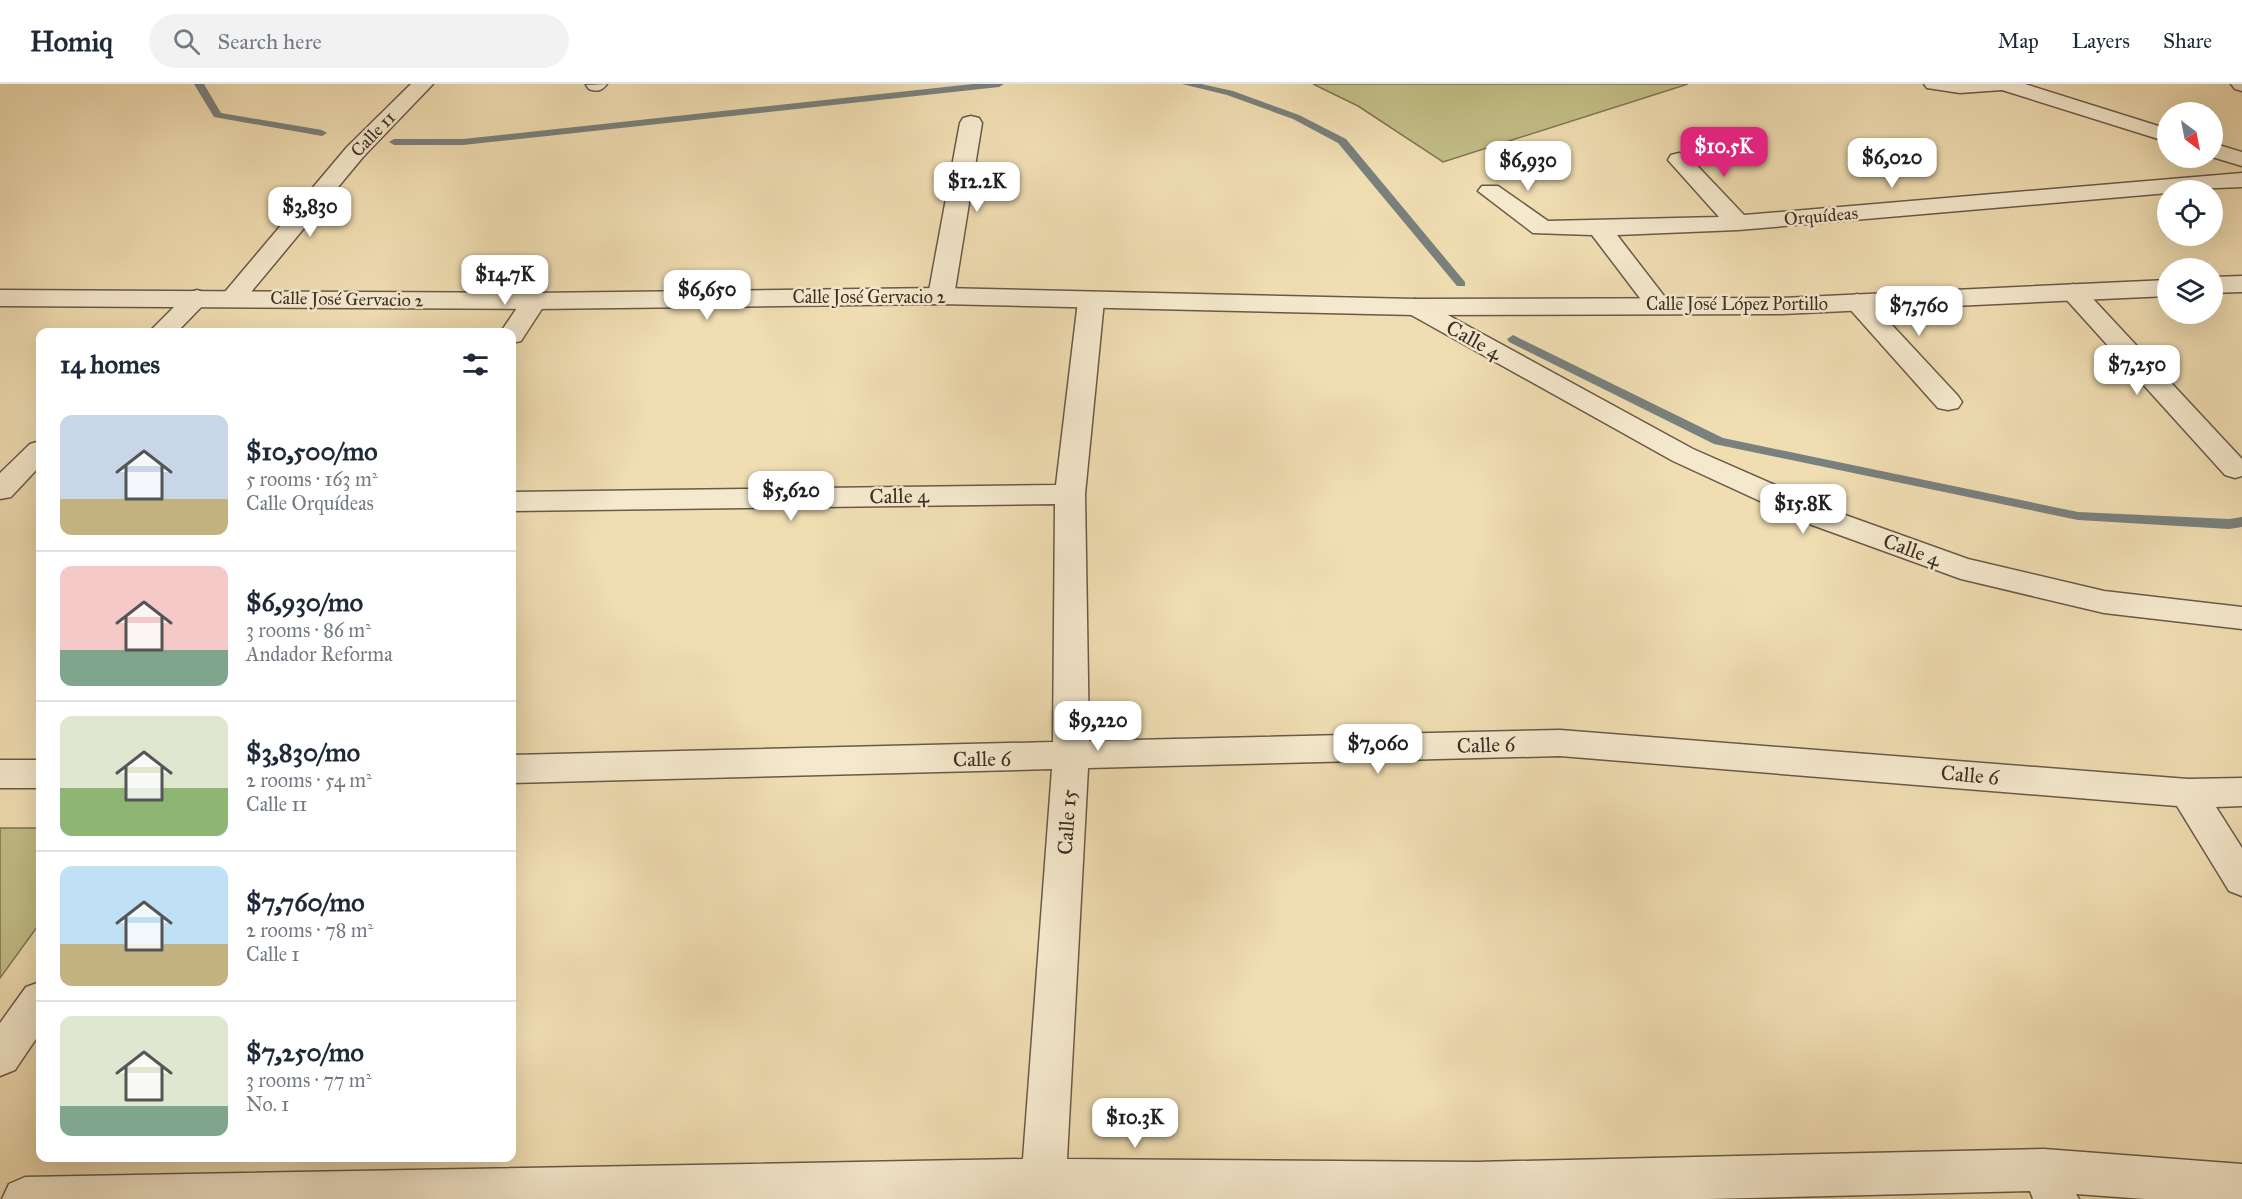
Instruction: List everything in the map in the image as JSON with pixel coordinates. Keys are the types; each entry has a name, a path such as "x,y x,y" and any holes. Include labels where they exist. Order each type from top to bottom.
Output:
{"street":[{"name":"Calle 11","path":"233,298 354,152 423,84"},
{"path":"1934,84 1960,87 2004,84 2157,133"},
{"path":"941,296 971,123"},
{"path":"2223,153 2242,159"},
{"path":"1679,160 1738,223"},
{"name":"Orquídeas","path":"1490,191 1542,228 1599,228 1738,223 2242,180"},
{"path":"1599,228 1658,305"},
{"path":"2223,285 2242,284"},
{"name":"Calle José López Portillo","path":"1415,307 1782,306 2157,288"},
{"path":"2073,292 2235,469"},
{"name":"Calle José Gervacio 2","path":"0,298 534,301 941,296 1415,307"},
{"path":"166,328 197,298"},
{"path":"516,329 534,301"},
{"name":"Calle 15","path":"1043,1190 1071,757 1070,494 1091,301"},
{"path":"1857,302 1948,402"},
{"name":"Calle 4","path":"1415,307 1683,455 1823,518 1961,568 2104,602 2242,618"},
{"path":"0,490 36,454"},
{"name":"Calle 4","path":"516,501 1070,494"},
{"name":"Calle 6","path":"516,769 1071,757 1560,743 2188,793 2242,792"},
{"path":"0,774 36,774"},
{"path":"2188,793 2242,880"},
{"path":"0,1057 36,1006"},
{"path":"25,1199 1043,1190 1476,1183 2242,1185"}],"shaded area":[{"path":"1313,84 1688,84 1443,162 1358,106"},
{"path":"0,828 36,828 36,928 0,978"}],"waterway":[{"path":"199,84 217,115 322,133"},
{"path":"394,142 463,142 999,84"},
{"path":"1187,84 1230,93 1296,117 1342,141 1461,284"},
{"path":"1513,339 1719,441 2078,516 2229,524 2242,522"}]}
